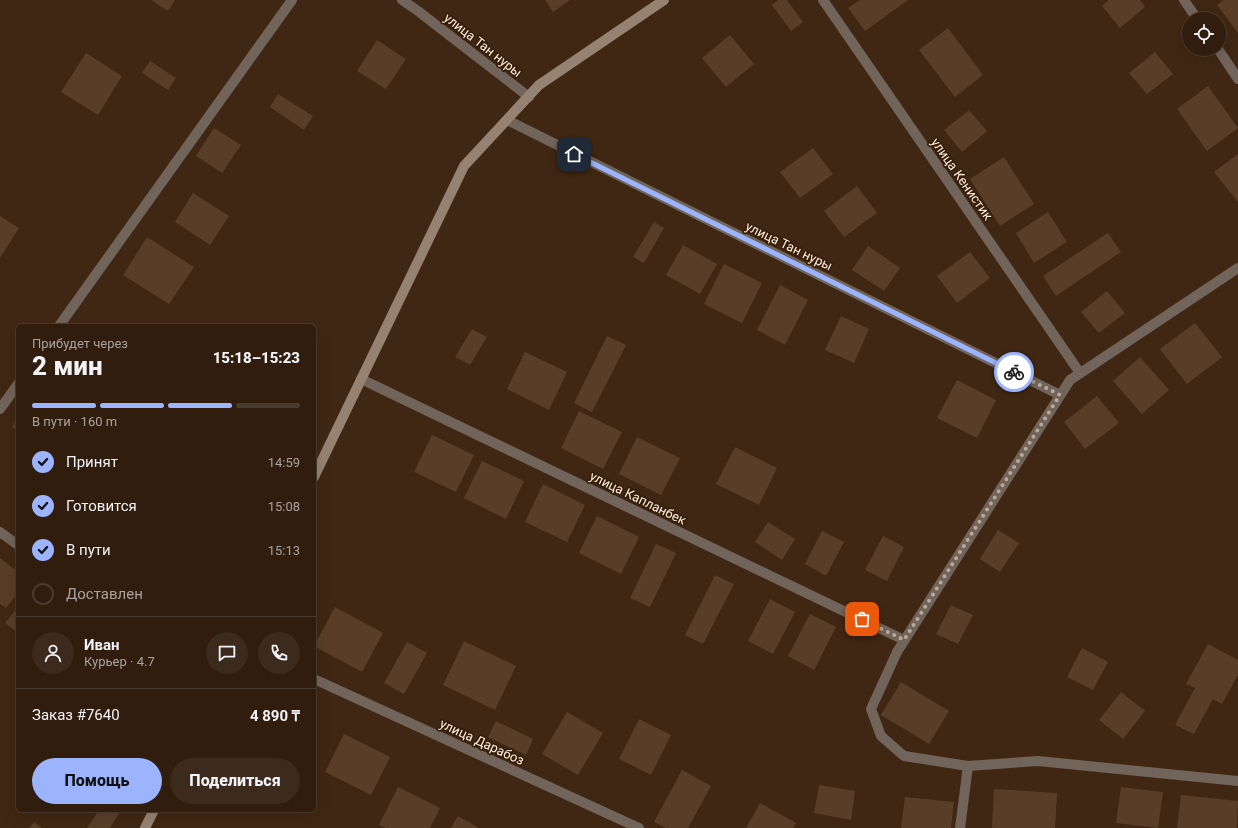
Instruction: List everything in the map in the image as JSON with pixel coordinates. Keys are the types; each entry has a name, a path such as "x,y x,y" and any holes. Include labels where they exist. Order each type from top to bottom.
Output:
{"street":[{"path":"60,324 292,0"},
{"name":"улица Тан нуры","path":"402,0 529,97"},
{"path":"316,473 464,166 539,85 664,0"},
{"name":"улица Кенистик","path":"823,0 1080,373"},
{"path":"1184,0 1192,12"},
{"path":"1223,56 1238,79"},
{"name":"улица Тан нуры","path":"507,120 1060,395"},
{"path":"1238,268 1070,380 904,640 871,709 880,736 904,756 968,766 1038,761 1238,782"},
{"name":"улица Капланбек","path":"361,379 904,640"},
{"path":"0,409 16,387"},
{"path":"0,532 16,544"},
{"name":"улица Дарабоз","path":"316,680 639,828"},
{"path":"960,828 968,766"},
{"path":"145,828 153,812"}],"building":[{"path":"151,0 175,0 168,11"},
{"path":"545,0 570,0 553,12"},
{"path":"778,0 787,0 803,22 791,31 772,5"},
{"path":"860,0 908,0 865,31 848,8"},
{"path":"1109,0 1140,0 1145,7 1120,28 1102,6"},
{"path":"1224,0 1238,0 1238,33 1226,17 1226,12 1222,12 1217,5"},
{"path":"948,28 983,75 955,97 919,50"},
{"path":"730,35 754,64 726,87 702,58"},
{"path":"377,40 406,59 386,89 357,71"},
{"path":"1155,52 1173,74 1147,94 1129,73"},
{"path":"86,53 122,76 98,115 61,92"},
{"path":"150,61 176,78 168,90 142,73"},
{"path":"1208,86 1238,128 1207,151 1177,109"},
{"path":"278,94 313,116 304,130 270,107"},
{"path":"969,110 987,131 962,152 944,130"},
{"path":"214,128 241,145 222,173 196,156"},
{"path":"813,148 833,174 800,198 780,172"},
{"path":"1238,154 1238,202 1214,172"},
{"path":"1004,157 1034,204 1000,226 970,179"},
{"path":"857,186 877,213 844,237 824,211"},
{"path":"193,193 229,216 210,245 175,222"},
{"path":"1048,212 1067,242 1034,263 1016,233"},
{"path":"0,216 19,228 0,258"},
{"path":"654,222 664,228 644,263 633,257"},
{"path":"1108,233 1121,252 1056,296 1043,276"},
{"path":"147,237 194,267 169,304 123,275"},
{"path":"683,245 717,264 700,294 666,275"},
{"path":"868,246 900,268 884,291 852,270"},
{"path":"970,252 990,278 957,303 937,276"},
{"path":"724,264 762,283 742,323 704,304"},
{"path":"780,285 808,300 785,345 757,330"},
{"path":"1107,291 1125,313 1099,333 1081,312"},
{"path":"841,316 869,329 854,363 825,350"},
{"path":"1195,323 1222,357 1187,384 1160,349"},
{"path":"472,329 487,337 470,365 455,357"},
{"path":"607,336 626,345 592,412 574,403"},
{"path":"525,352 567,372 549,410 507,389"},
{"path":"1140,357 1169,390 1142,414 1113,381"},
{"path":"957,380 996,400 977,438 937,418"},
{"path":"1097,396 1119,423 1085,449 1064,422"},
{"path":"579,411 622,432 603,469 561,448"},
{"path":"16,420 16,430 12,427"},
{"path":"432,435 474,455 456,492 414,472"},
{"path":"637,437 680,458 661,495 619,474"},
{"path":"735,447 777,468 759,505 716,484"},
{"path":"482,461 524,481 506,519 464,498"},
{"path":"543,484 585,505 567,542 525,522"},
{"path":"597,516 639,537 621,574 579,553"},
{"path":"768,522 795,539 782,560 755,542"},
{"path":"998,530 1019,543 1000,572 980,559"},
{"path":"822,531 844,542 826,576 805,564"},
{"path":"883,536 904,547 887,581 865,570"},
{"path":"656,544 676,553 650,607 630,598"},
{"path":"0,558 16,570 16,596 6,608 0,604"},
{"path":"715,575 734,584 703,644 685,635"},
{"path":"770,599 795,612 773,654 748,641"},
{"path":"951,605 973,615 958,644 936,634"},
{"path":"335,607 383,633 362,672 316,647 316,642"},
{"path":"16,609 16,631 5,623"},
{"path":"810,614 836,627 814,670 788,656"},
{"path":"464,641 516,666 495,710 443,685"},
{"path":"407,642 427,653 404,694 384,683"},
{"path":"1208,644 1238,660 1238,675 1222,704 1213,699 1194,734 1175,725 1195,688 1186,684"},
{"path":"1082,648 1108,662 1093,690 1067,677"},
{"path":"901,682 949,711 929,744 881,715"},
{"path":"1121,692 1145,711 1123,739 1099,720"},
{"path":"567,712 603,733 578,775 542,754"},
{"path":"639,719 671,735 651,775 619,759"},
{"path":"496,721 533,739 526,755 488,737"},
{"path":"344,734 390,757 371,795 325,772"},
{"path":"682,770 711,786 688,828 666,828 654,822"},
{"path":"819,785 855,791 851,820 814,813"},
{"path":"398,787 440,808 430,828 386,828 379,825"},
{"path":"1121,787 1163,792 1158,828 1116,823"},
{"path":"994,789 1057,793 1055,828 992,828"},
{"path":"1181,795 1238,801 1237,828 1177,828"},
{"path":"905,797 954,802 951,828 901,828"},
{"path":"760,803 796,823 793,828 746,828"},
{"path":"98,812 120,812 110,828 87,828"},
{"path":"458,816 479,828 451,828"},
{"path":"34,822 42,828 29,828"}],"way so far":[{"path":"862,619 904,640 1060,395 1014,372"}],"route":[{"path":"574,154 1014,372"}]}
